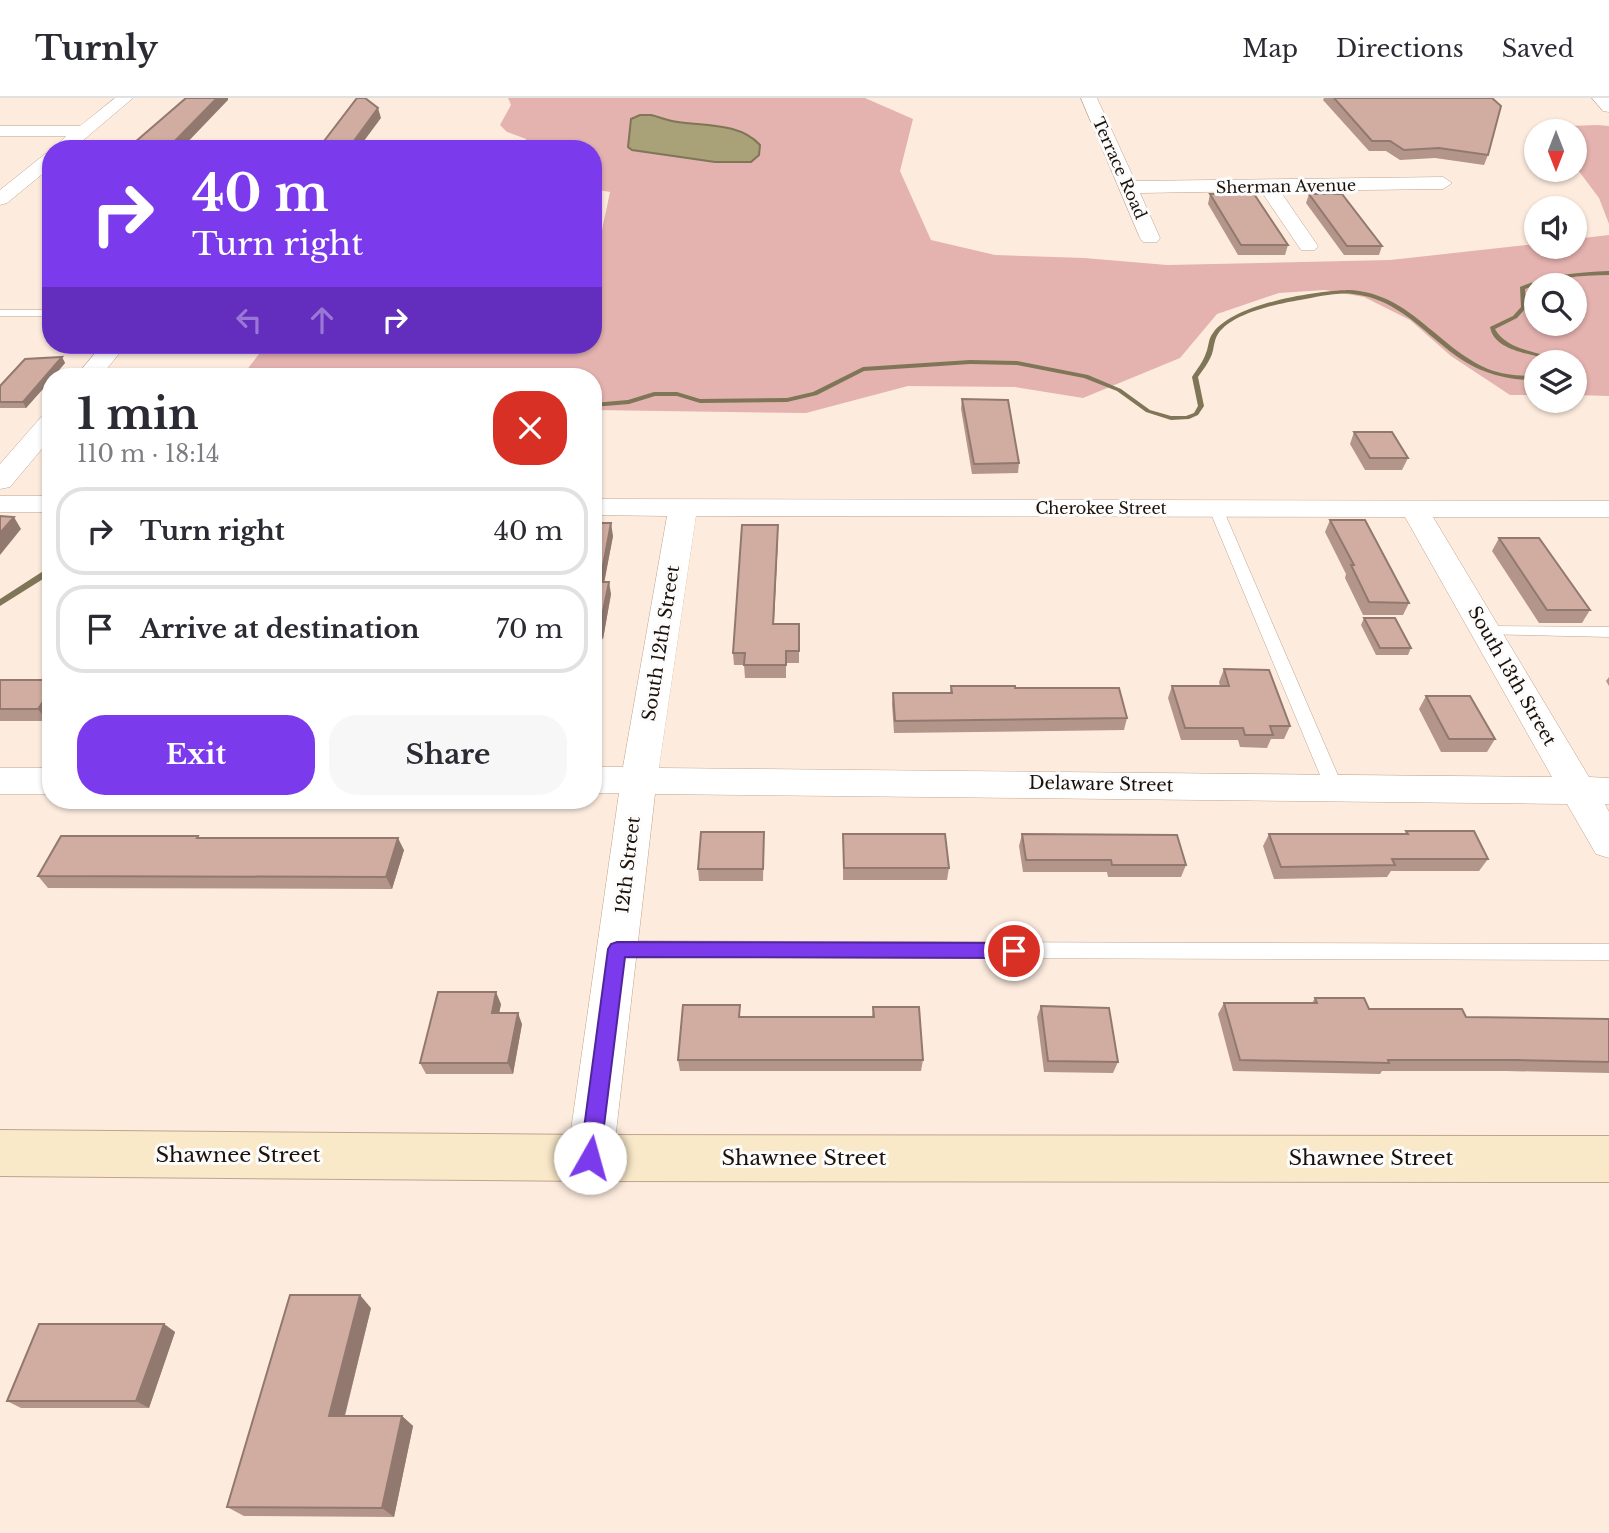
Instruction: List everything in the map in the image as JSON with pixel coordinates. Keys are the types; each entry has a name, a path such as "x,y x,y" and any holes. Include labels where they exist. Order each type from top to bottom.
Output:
{"street":[{"path":"72,140 125,98"},
{"name":"Terrace Road","path":"1089,98 1150,238"},
{"path":"1600,98 1609,107"},
{"path":"0,131 82,131"},
{"path":"0,200 16,176 42,170"},
{"name":"Sherman Avenue","path":"1129,187 1443,183"},
{"path":"1268,187 1308,246"},
{"path":"95,368 106,354"},
{"path":"0,481 42,432"},
{"path":"0,504 42,504"},
{"name":"Cherokee Street","path":"602,507 1609,509"},
{"name":"South 12th Street","path":"639,780 683,507"},
{"name":"South 13th Street","path":"1414,509 1486,631 1594,791 1609,844"},
{"name":"Delaware Street","path":"602,780 1334,786 1594,791"},
{"name":"12th Street","path":"590,1158 639,780"},
{"path":"0,781 42,781"},
{"name":"Shawnee Street","path":"0,1153 590,1158 1609,1159"}],"lane":[{"path":"8,316 42,314"},
{"path":"1216,509 1334,786"},
{"path":"1486,631 1609,632"},
{"path":"617,949 1609,952"}],"shaded area":[{"path":"508,98 865,98 913,119 900,171 931,240 995,255 1084,258 1167,265 1390,260 1524,245 1524,259 1587,259 1587,238 1609,235 1609,396 1587,395 1587,350 1524,350 1524,395 1510,395 1451,356 1410,320 1364,297 1325,290 1279,293 1217,314 1180,358 1083,398 1015,387 908,386 806,413 602,410 602,368 248,368 259,354 602,354 602,230 610,192 602,191 602,140 526,140 507,132 500,125 511,105"},
{"path":"640,115 733,129 760,145 759,155 751,162 715,162 632,150 628,147 631,119"},
{"path":"1587,125 1609,126 1609,224 1599,198 1587,182"}],"building":[{"path":"186,98 217,98 176,140 137,140"},
{"path":"357,98 365,98 378,108 355,140 325,140"},
{"path":"1334,98 1492,98 1501,106 1488,155 1439,148 1404,150 1390,141 1372,141"},
{"path":"1210,194 1254,194 1288,245 1241,245"},
{"path":"1309,194 1342,194 1382,246 1347,246"},
{"path":"62,357 52,368 42,368 42,380 23,402 0,402 0,386 25,359"},
{"path":"962,399 1008,400 1019,463 974,464"},
{"path":"1354,432 1392,432 1408,458 1370,458"},
{"path":"0,516 14,517 0,533"},
{"path":"1330,520 1365,520 1409,603 1369,602 1351,565 1354,565"},
{"path":"602,523 611,523 602,571"},
{"path":"742,525 778,525 773,624 799,624 799,651 786,651 786,665 744,665 745,653 733,653"},
{"path":"1499,538 1539,538 1590,610 1547,610"},
{"path":"602,582 609,582 602,616"},
{"path":"1364,618 1395,618 1411,648 1380,648"},
{"path":"1224,669 1269,670 1290,726 1270,726 1273,735 1245,735 1243,728 1185,728 1172,686 1229,686"},
{"path":"0,680 42,680 42,703 38,709 0,709"},
{"path":"951,686 1119,688 1127,718 895,721 893,693 952,693"},
{"path":"1426,696 1470,696 1495,739 1449,739"},
{"path":"1406,831 1474,831 1488,859 1392,859 1395,865 1281,867 1269,834 1408,834"},
{"path":"701,832 764,832 763,869 698,869"},
{"path":"843,834 945,834 949,868 844,868"},
{"path":"1022,834 1177,835 1186,865 1112,865 1111,860 1026,860"},
{"path":"61,836 398,838 386,877 38,876"},
{"path":"438,992 496,992 492,1013 518,1013 508,1063 420,1063"},
{"path":"1315,998 1364,998 1369,1009 1462,1009 1466,1017 1609,1019 1609,1062 1388,1060 1389,1063 1240,1060 1224,1003 1317,1003"},
{"path":"683,1005 740,1005 739,1017 874,1017 873,1007 919,1007 923,1060 678,1060"},
{"path":"1041,1006 1109,1008 1118,1062 1048,1061"},
{"path":"290,1295 360,1295 329,1416 402,1416 382,1508 227,1507"},
{"path":"39,1324 164,1324 136,1401 7,1401"}],"waterway":[{"path":"1524,351 1508,345 1495,335 1492,328 1515,317 1524,307 1522,288 1565,276 1609,273"},
{"path":"602,404 629,402 654,394 677,394 700,401 787,400 815,394 863,369 970,362 1017,363 1086,376 1119,390 1148,411 1171,418 1187,418 1196,414 1201,406 1195,377 1208,357 1214,336 1221,327 1241,315 1267,306 1348,292 1380,298 1402,310 1463,357 1484,369 1508,377 1524,378"},
{"path":"0,603 42,576"}],"route":[{"path":"590,1158 617,949 1014,951"}]}
